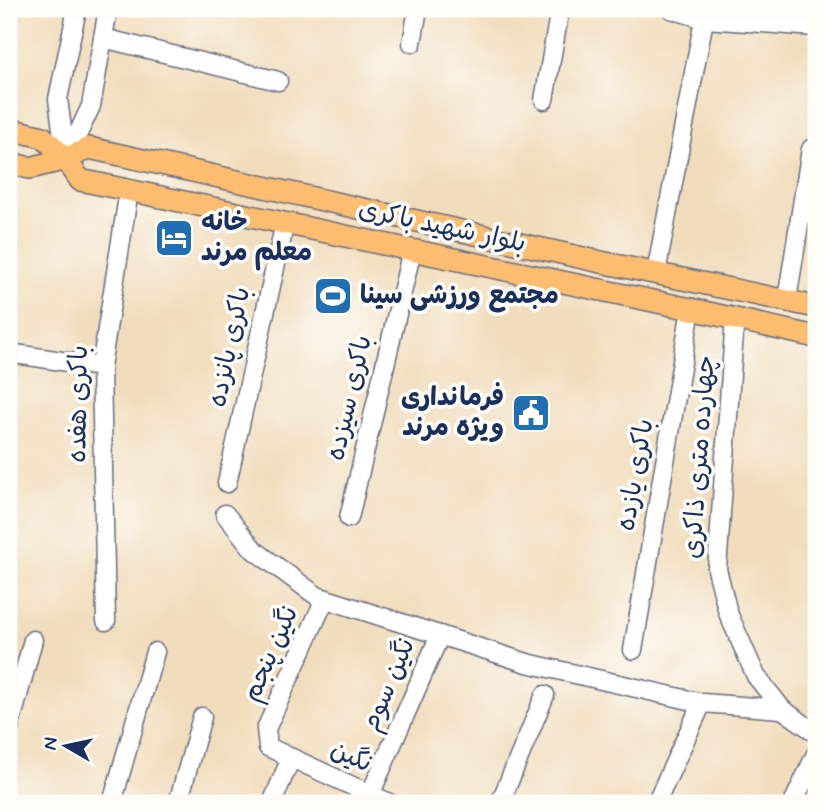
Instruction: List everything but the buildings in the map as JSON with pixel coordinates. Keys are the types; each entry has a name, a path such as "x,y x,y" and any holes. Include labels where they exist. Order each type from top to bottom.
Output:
{"main road":[{"name":"بلوار شهید باکری","path":"9,129 43,137 66,159 80,180 816,337"},
{"name":"بلوار شهید باکری","path":"9,163 30,168 66,159 89,148 816,307"}],"street":[{"path":"66,159 58,99 77,9"},
{"path":"66,159 91,106 108,9"},
{"path":"412,43 418,9"},
{"path":"544,100 560,9"},
{"path":"671,9 816,27"},
{"path":"656,273 706,14"},
{"path":"103,38 278,81"},
{"path":"787,300 811,149"},
{"name":"باکری هفده","path":"106,621 101,367 129,190"},
{"name":"باکری پانزده","path":"227,483 285,223"},
{"name":"باکری سیزده","path":"349,518 412,250"},
{"name":"باکری یازده","path":"633,650 691,309"},
{"name":"چهارده متری ذاکری","path":"735,318 717,569 728,613 755,676 782,709 816,733"},
{"path":"9,353 101,367"},
{"path":"225,514 254,550 325,599 527,663 702,703 782,709"},
{"name":"نگین پنجم","path":"291,758 268,747 266,729 325,599"},
{"name":"نگین سوم","path":"370,795 440,635"},
{"path":"9,729 33,640"},
{"path":"112,803 155,652"},
{"path":"500,803 545,695"},
{"path":"656,803 702,703"},
{"path":"178,803 202,717"},
{"path":"793,803 816,754"},
{"path":"272,803 291,758"},
{"name":"نگین","path":"291,758 389,803"}],"place":[{"name":"خانه معلم مرند","path":"174,238"},
{"name":"مجتمع ورزشی سینا","path":"333,296"},
{"name":"فرمانداری ویژه مرند","path":"531,413"}]}
